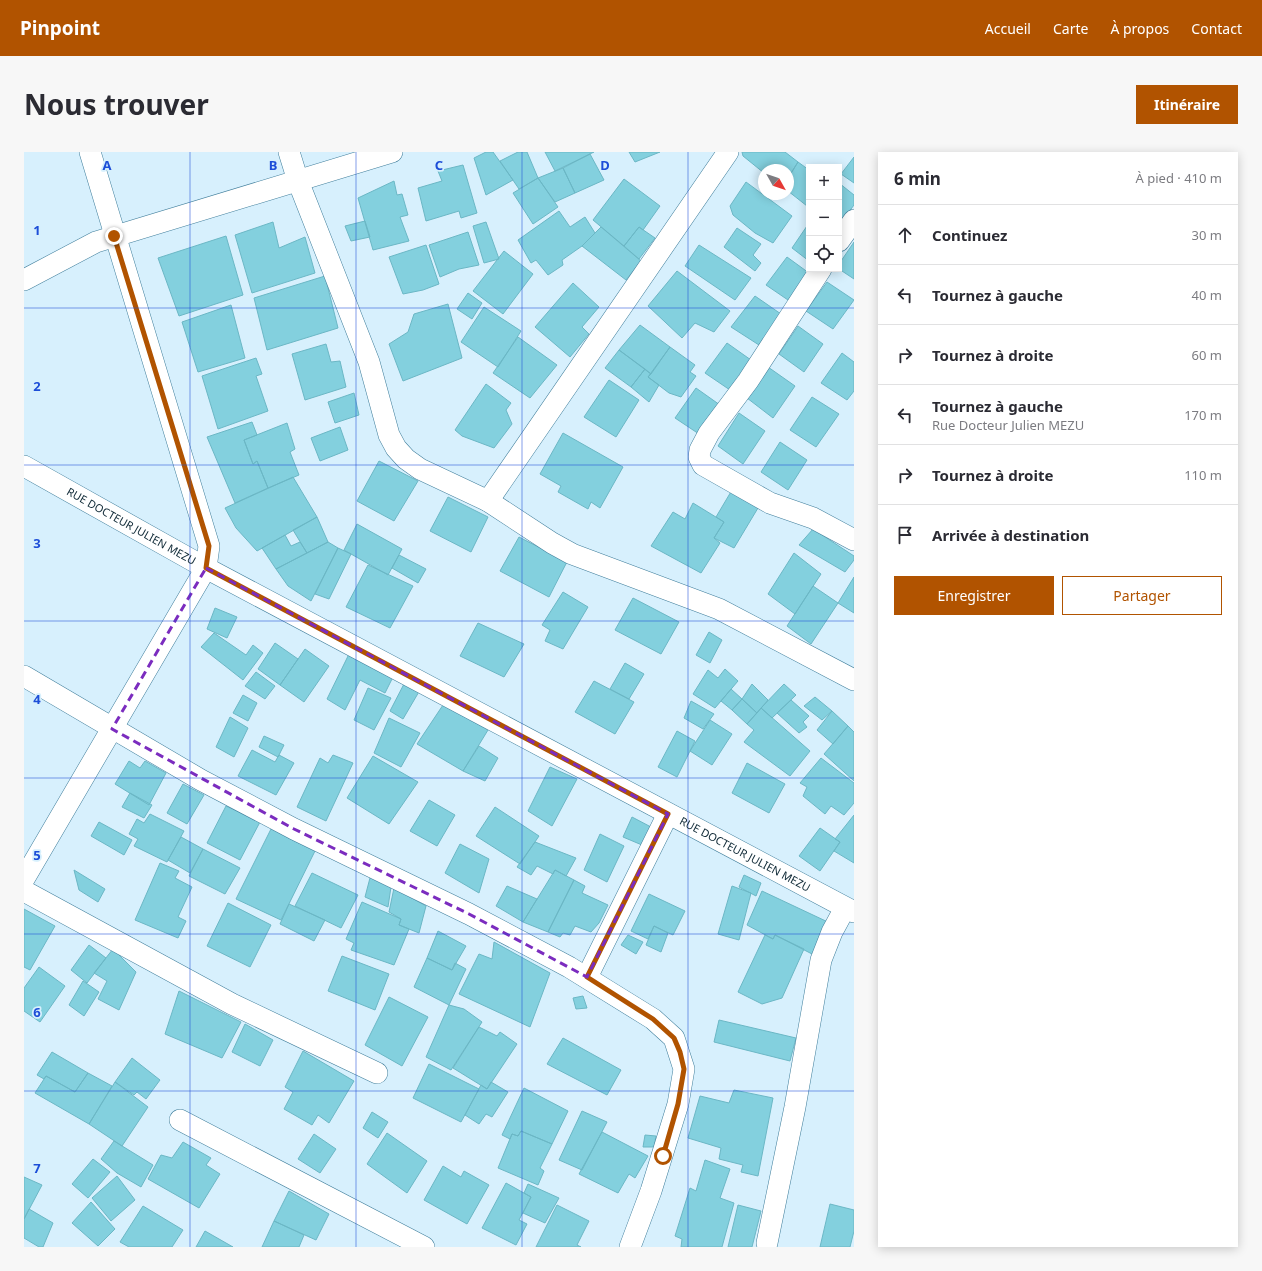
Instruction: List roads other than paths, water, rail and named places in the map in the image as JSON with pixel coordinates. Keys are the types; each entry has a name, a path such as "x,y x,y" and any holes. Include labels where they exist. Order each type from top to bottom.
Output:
{"street":[{"path":"24,879 206,568 209,546 114,236 90,152"},
{"path":"289,152 298,181 369,362 389,435 396,448 406,459 420,469 488,501 572,554 719,609 854,680"},
{"path":"24,280 96,242 392,152"},
{"path":"488,501 728,152"},
{"path":"842,237 854,220"},
{"path":"819,272 748,382 709,433 700,450 699,457 703,465 770,503 813,518 854,540"},
{"name":"RUE DOCTEUR JULIEN MEZU","path":"24,466 206,568 850,910"},
{"path":"24,676 112,729 294,830 470,914 587,977 653,1019 674,1038 684,1069 678,1104 663,1156 630,1247"},
{"path":"587,977 668,814"},
{"path":"24,891 232,1004 377,1073"},
{"path":"767,1243 795,1107 821,960 832,932 850,910"},
{"path":"180,1120 424,1247"}]}
